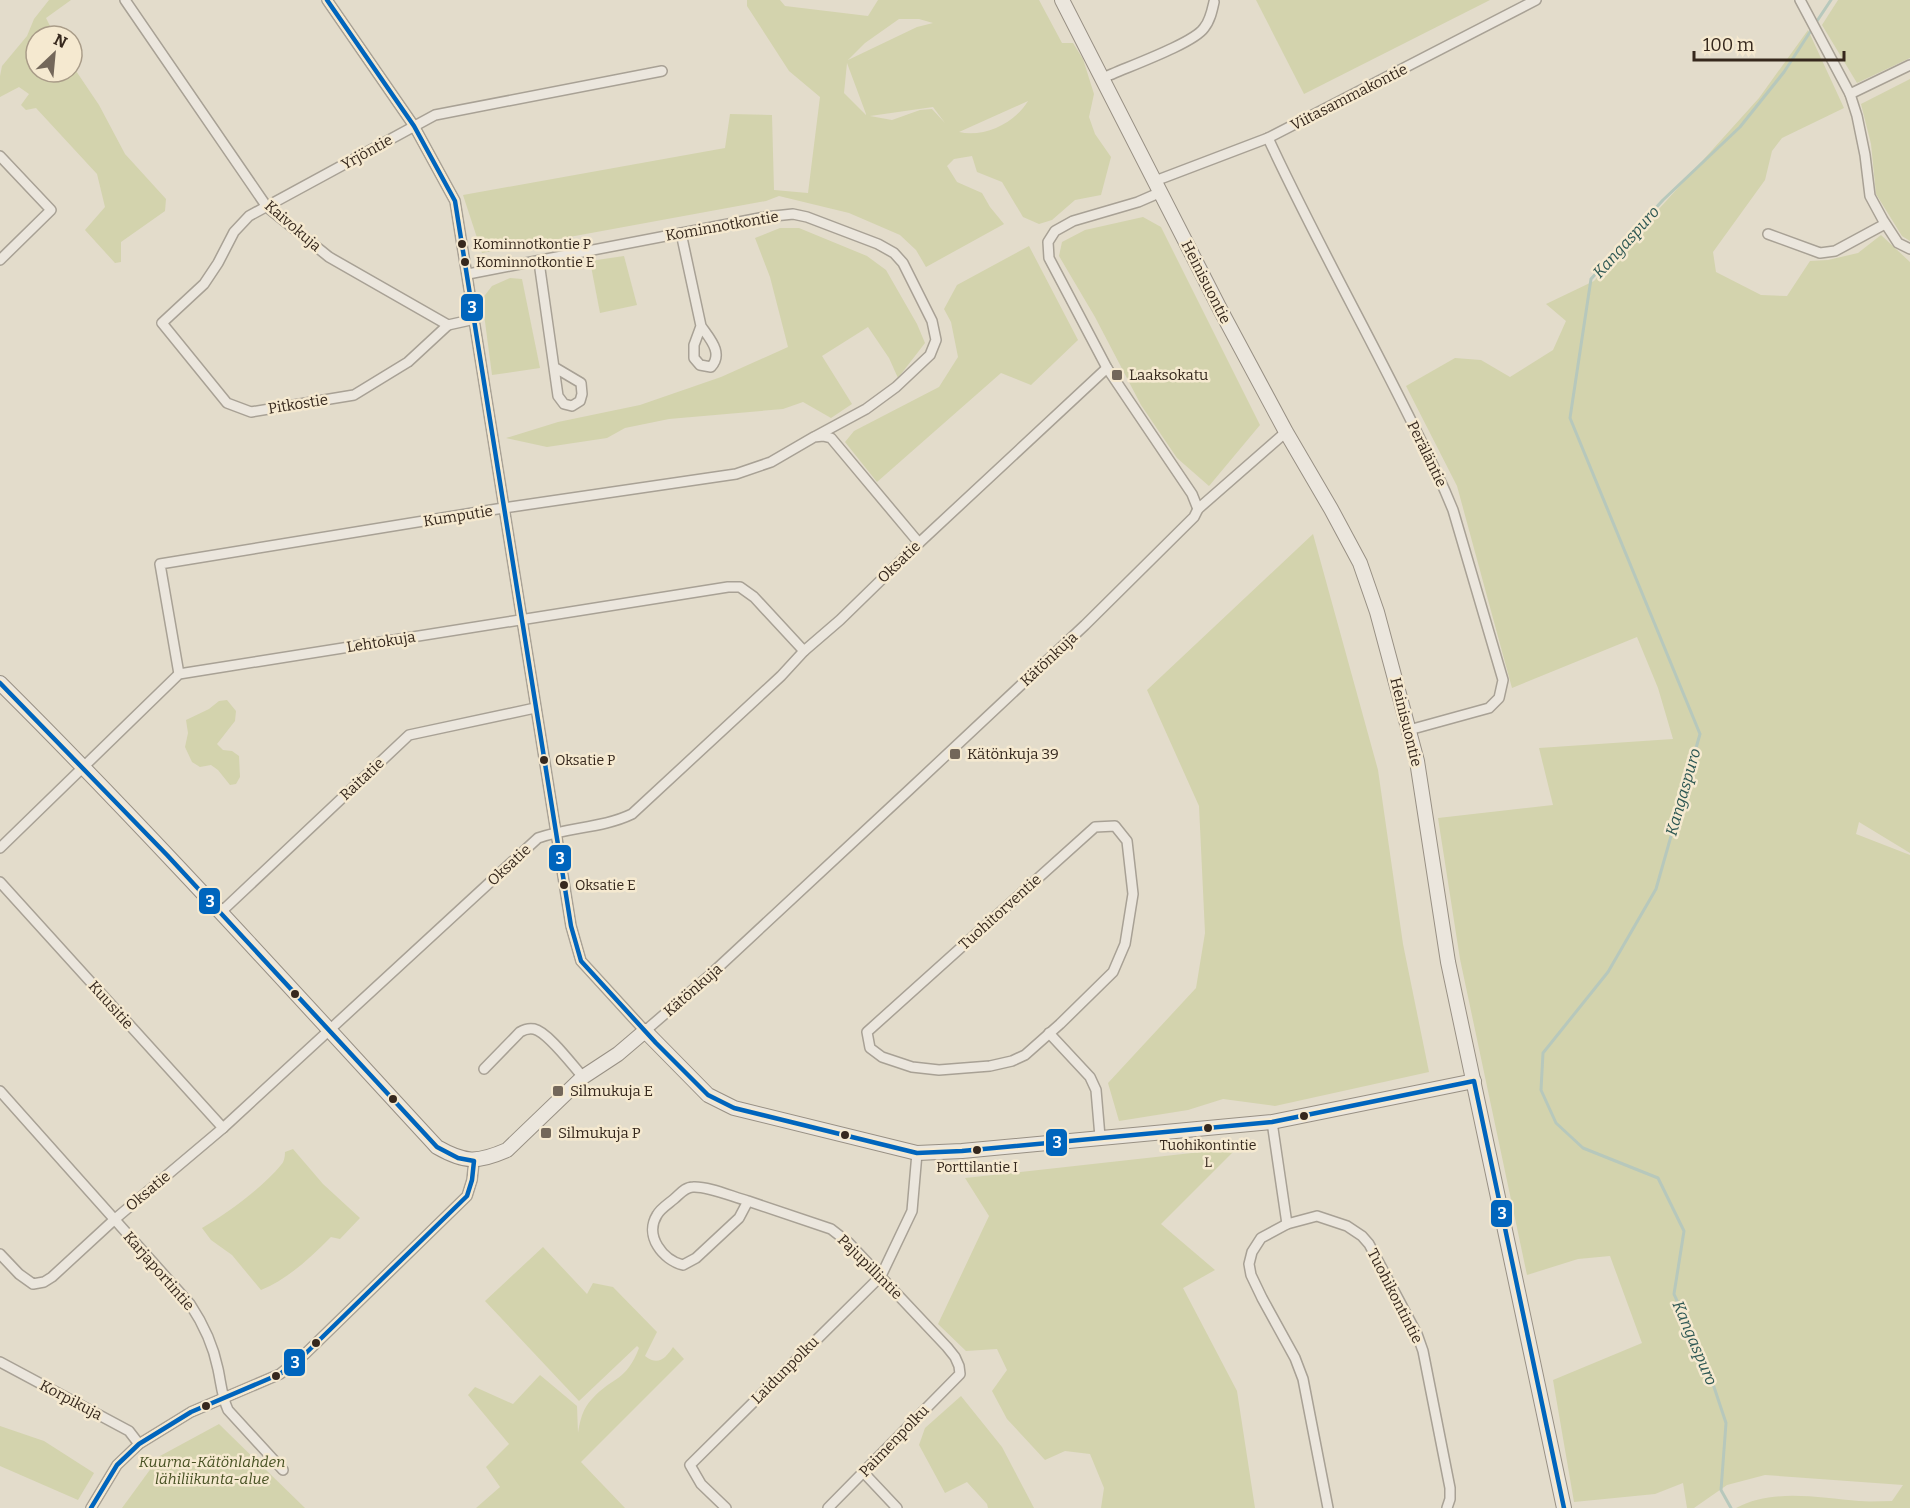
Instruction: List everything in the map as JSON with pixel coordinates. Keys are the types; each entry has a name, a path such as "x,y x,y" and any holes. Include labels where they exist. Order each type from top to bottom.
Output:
{"street":[{"name":"Kaivokuja","path":"124,0 267,207 329,257 448,325"},
{"path":"327,0 414,126 455,201 571,926 581,961 708,1095 734,1108 917,1153 962,1151 1272,1122 1474,1081"},
{"name":"Heinisuontie","path":"1062,0 1286,432 1360,562 1377,612 1417,761 1448,962 1564,1508"},
{"name":"Viitasammakontie","path":"1158,187 1268,138 1536,0"},
{"path":"1800,0 1850,94 1865,155 1870,196 1898,243 1910,249"},
{"path":"1102,78 1187,41 1203,30 1211,16 1214,2"},
{"path":"1850,94 1910,65"},
{"name":"Yrjöntie","path":"162,323 204,284 234,232 249,216 435,115 662,71"},
{"name":"Peräläntie","path":"1268,138 1454,510 1503,681 1499,698 1489,708 1409,730"},
{"path":"0,156 51,210 0,260"},
{"path":"1158,187 1138,202 1073,222 1056,231 1048,242 1049,258 1107,368 1192,494 1198,509"},
{"name":"Kominnotkontie","path":"468,274 793,214 807,217 878,244 894,253 903,263 932,321 936,340 930,355 896,387 867,409 814,437"},
{"path":"1768,234 1820,253 1835,251 1885,224"},
{"path":"681,233 701,326"},
{"path":"539,262 554,367"},
{"path":"448,325 475,319"},
{"name":"Pitkostie","path":"162,323 227,403 251,412 354,395 408,362 448,325"},
{"name":"Oksatie","path":"0,1254 18,1274 33,1284 44,1282 52,1277 115,1219 223,1128 538,838 556,832 618,821 632,814 1107,368"},
{"name":"Kätönkuja","path":"474,1161 507,1150 583,1077 618,1054 710,975 1077,633 1194,517 1198,509 1286,432"},
{"path":"814,437 831,438 838,444 853,467 919,543"},
{"name":"Kumputie","path":"179,674 160,564 505,508 736,474 771,462 814,437"},
{"name":"Lehtokuja","path":"179,674 712,588 740,587 754,597 804,651"},
{"path":"0,848 179,674"},
{"path":"0,683 221,912 437,1147 458,1158 474,1161 467,1196 349,1313 280,1374 191,1412 139,1444 117,1465 91,1508"},
{"name":"Raitatie","path":"221,912 409,735 535,708"},
{"name":"Tuohitorventie","path":"1115,826 1127,841 1133,894 1125,944 1113,972 1048,1033 1025,1055 1012,1061 990,1066 939,1070 912,1067 882,1057 870,1048 867,1032 1095,827 1115,826"},
{"name":"Kuusitie","path":"0,882 223,1128"},
{"path":"484,1069 520,1032 526,1029 536,1029 583,1077"},
{"path":"1048,1033 1090,1077 1096,1090 1100,1137"},
{"name":"Karjaportintie","path":"0,1091 190,1304 204,1325 218,1368 223,1400 228,1410 283,1470"},
{"path":"1272,1122 1287,1224"},
{"name":"Laidunpolku","path":"726,1508 701,1484 690,1465 880,1276 912,1211 917,1153"},
{"name":"Pajupillintie","path":"748,1201 740,1218 696,1258 683,1265 676,1264 664,1255 655,1241 651,1228 657,1214 686,1188 701,1187 748,1201 831,1229 849,1243 951,1352 959,1366 960,1374"},
{"name":"Tuohikontintie","path":"1328,1508 1304,1379 1251,1275 1249,1264 1252,1252 1261,1238 1287,1224 1317,1216 1347,1226 1369,1244 1417,1334 1423,1351 1450,1488 1447,1508"},
{"name":"Korpikuja","path":"0,1362 129,1431 139,1444"},
{"name":"Paimenpolku","path":"828,1508 960,1374"},
{"path":"864,1473 897,1508"}],"green space":[{"path":"49,0 71,0 46,18 49,24 32,24"},
{"path":"747,0 780,0 785,6 868,16 878,0 1039,0 1062,43 1073,43 1083,59 1094,94 1089,117 1095,134 1111,157 1101,195 1075,200 1052,220 1039,224 1023,217 1002,182 977,172 972,156 954,159 947,166 957,182 982,193 1004,224 926,267 916,250 900,235 849,213 779,196 766,201 482,253 463,195 725,148 730,114 772,115 774,190 808,193 820,97 789,71 747,6","holes":["899,19 919,19 933,23 917,27 848,60 865,43","847,63 866,115 844,93","1028,101 1015,116 998,127 978,133 959,132","933,107 945,123 932,109 920,110 892,120 870,116"]},
{"path":"1256,0 1490,0 1304,94"},
{"path":"1838,0 1910,0 1910,58 1857,83 1822,25"},
{"path":"1808,30 1844,108 1782,138 1772,151 1765,180 1713,252 1716,272 1761,295 1787,296 1810,261 1828,260 1858,253 1881,235 1910,262 1910,853 1859,822 1856,834 1910,855 1910,1508 1736,1508 1765,1498 1781,1496 1892,1501 1903,1485 1765,1475 1727,1485 1694,1508 1687,1508 1683,1483 1655,1494 1574,1502 1553,1380 1642,1343 1610,1256 1578,1259 1527,1275 1460,959 1438,818 1553,805 1539,748 1673,739 1658,688 1637,637 1512,688 1457,486 1406,386 1455,358 1481,360 1510,377 1553,350 1566,321 1546,304 1594,281 1759,98"},
{"path":"24,40 24,84 84,83 99,105 125,154 166,199 165,211 121,242 121,262 115,263 85,230 105,207 97,174 36,108 26,110 21,105 29,94 19,87 0,97 2,66"},
{"path":"1910,79 1910,241 1902,236 1876,194 1871,144 1861,104"},
{"path":"1143,217 1161,227 1260,425 1209,486 1177,458 1141,405 1095,317 1059,256 1062,242 1085,230"},
{"path":"780,228 799,228 867,256 886,270 917,324 925,343 898,378 889,358 868,327 822,356 852,404 831,418 803,402 783,409 669,419 625,428 607,438 547,447 506,438 558,422 640,405 721,377 788,347 770,277 755,238"},
{"path":"1029,246 1078,340 1031,385 1001,373 877,482 845,442 854,431 939,387 958,357 951,322 944,309 957,285"},
{"path":"624,256 637,305 600,313 590,261"},
{"path":"510,278 522,279 540,368 492,375 482,299 492,286"},
{"path":"1313,534 1378,770 1403,944 1429,1072 1275,1106 1223,1099 1188,1110 1119,1121 1108,1083 1196,988 1205,933 1199,806 1147,690"},
{"path":"227,700 236,711 235,721 217,744 223,750 232,751 239,756 240,777 236,784 230,785 211,765 200,767 192,762 185,747 188,733 186,720 209,709 219,701"},
{"path":"1237,1148 1161,1224 1215,1270 1183,1288 1237,1391 1255,1508 1101,1508 1104,1488 1090,1454 1065,1451 1045,1460 1007,1419 992,1391 1007,1370 997,1349 966,1351 938,1324 989,1216 965,1178"},
{"path":"293,1149 323,1184 360,1218 340,1239 331,1237 289,1274 261,1290 232,1255 211,1240 202,1228 255,1191 282,1164 285,1152"},
{"path":"543,1247 587,1294 593,1283 613,1287 657,1332 645,1356 657,1361 661,1360 673,1347 684,1359 581,1462 625,1508 476,1508 500,1487 486,1467 509,1444 468,1395 475,1387 513,1404 540,1375 577,1406 578,1433 586,1406 624,1373 639,1348 637,1346 579,1401 485,1301"},
{"path":"961,1396 1002,1447 1034,1508 988,1508 967,1482 945,1493 919,1445 925,1428"},
{"name":"Kuurna-Kätönlahden lähiliikunta-alue","path":"219,1424 305,1508 122,1508 160,1456"},
{"path":"0,1426 44,1441 94,1473 78,1500 0,1466"}],"waterway":[{"name":"Kangaspuro","path":"1815,24 1831,0"},
{"name":"Kangaspuro","path":"1731,1508 1721,1490 1726,1423 1707,1366 1674,1294 1684,1231 1658,1178 1583,1148 1556,1123 1541,1090 1543,1053 1608,972 1656,889 1700,734 1570,418 1591,279 1663,200 1740,127 1784,72 1812,29"}],"transit line":[{"name":"3","path":"327,0 414,126 455,201 571,926 581,961 656,1043 708,1095 734,1108 917,1153 962,1151 1272,1122 1474,1081 1564,1508"},
{"name":"3","path":"0,683 167,855 437,1147 458,1158 474,1161 467,1196 305,1354 280,1374 191,1412 139,1444 117,1465 91,1508"}],"place":[{"name":"Kominnotkontie P","path":"462,244"},
{"name":"Kominnotkontie E","path":"465,262"},
{"name":"Laaksokatu","path":"1117,375"},
{"name":"Kätönkuja 39","path":"955,754"},
{"name":"Oksatie P","path":"544,760"},
{"name":"Oksatie E","path":"564,885"},
{"name":"Silmukuja E","path":"558,1091"},
{"name":"Tuohikontintie L","path":"1208,1128"},
{"name":"Silmukuja P","path":"546,1133"},
{"name":"Porttilantie I","path":"977,1150"}]}
